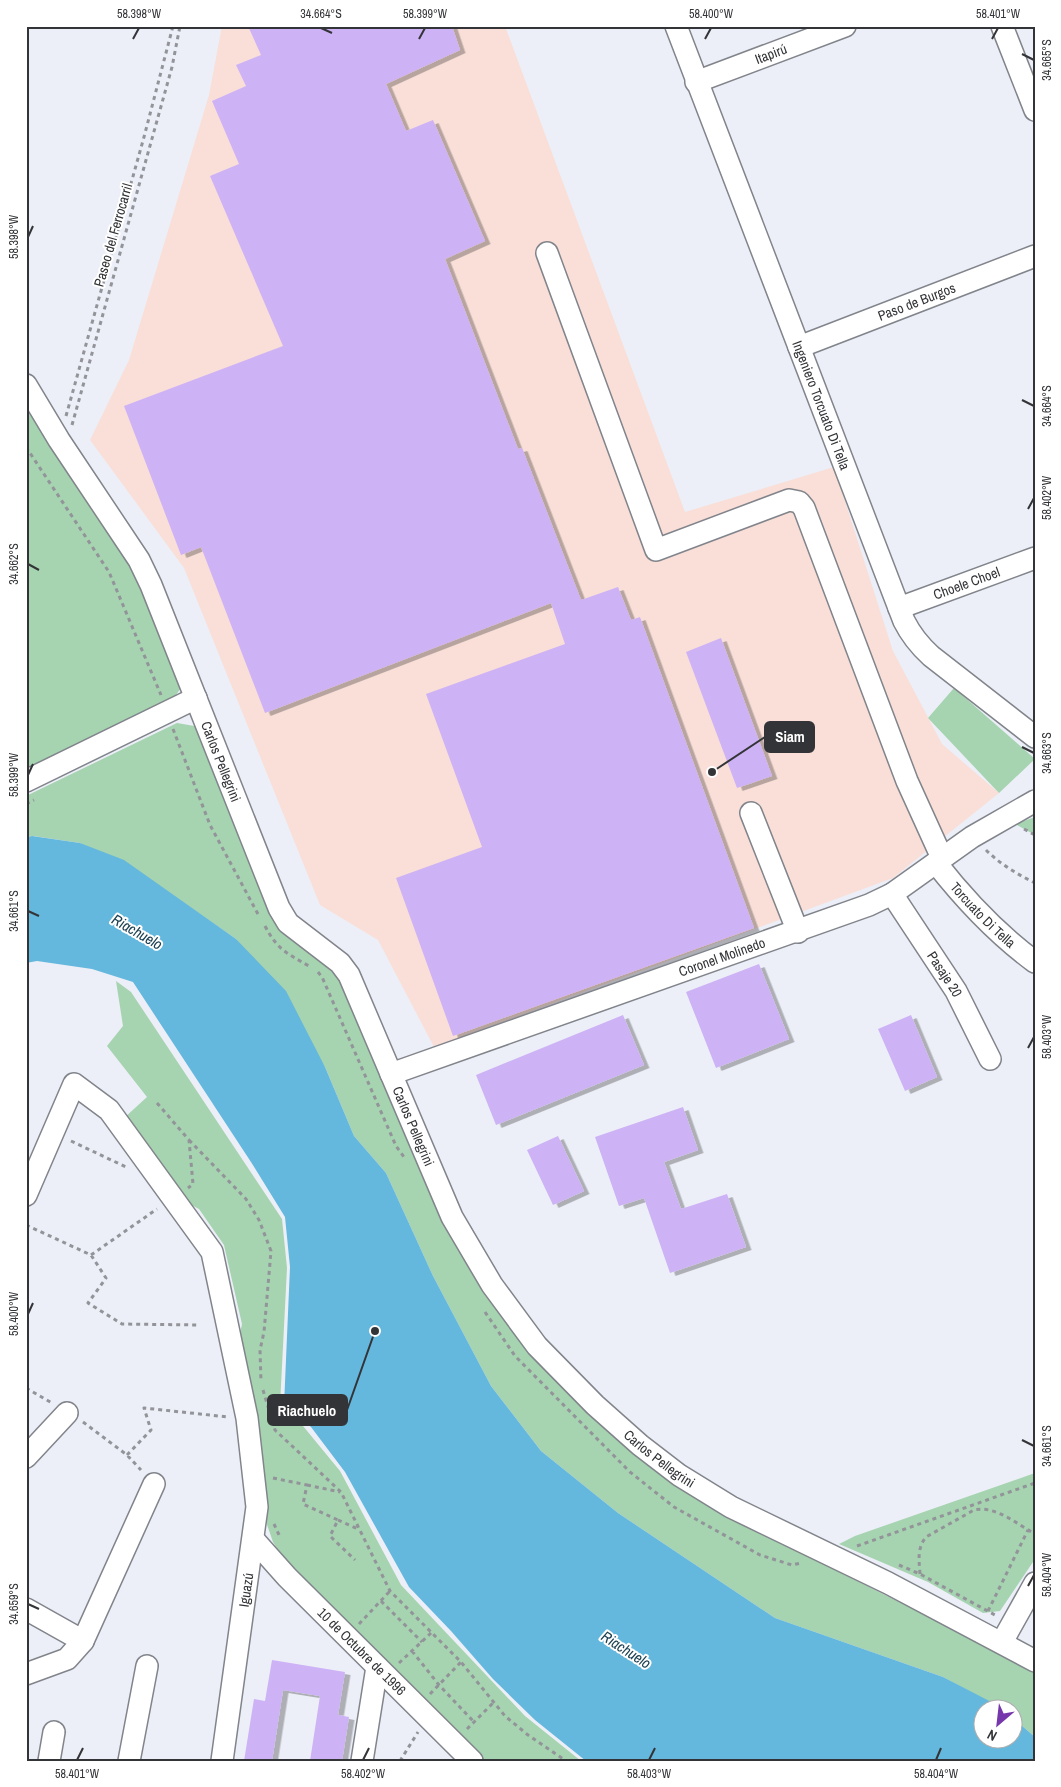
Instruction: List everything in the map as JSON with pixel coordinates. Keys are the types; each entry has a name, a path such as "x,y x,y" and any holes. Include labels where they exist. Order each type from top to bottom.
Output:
{"street":[{"name":"Ingeniero Torcuato Di Tella","path":"676,26 899,608 912,635 919,645 1035,737"},
{"name":"Itapirú","path":"696,82 845,26"},
{"path":"1002,26 1035,110"},
{"name":"Torcuato Di Tella","path":"547,253 656,550 788,500 799,502 804,508 907,781 939,860 958,892 1035,962"},
{"name":"Paso de Burgos","path":"798,347 1035,256"},
{"name":"Carlos Pellegrini","path":"26,385 62,445 139,560 279,908 288,923 340,964 349,975 452,1217 492,1285 537,1346 595,1405 640,1445 679,1475 731,1507 888,1583 1007,1633 1035,1661"},
{"name":"Choele Choel","path":"899,608 1035,558"},
{"path":"26,781 196,698"},
{"name":"Coronel Molinedo","path":"391,1074 798,932 869,905 892,894 972,837 1035,801"},
{"path":"751,813 798,932"},
{"name":"Pasaje 20","path":"892,894 956,991 990,1059"},
{"name":"Iguazú","path":"52,1132 74,1084 109,1110 163,1200 212,1252 247,1418 257,1507 254,1540 222,1761"},
{"path":"26,1195 52,1132"},
{"path":"26,1457 67,1413"},
{"path":"26,1674 67,1659 83,1640 154,1484"},
{"name":"10 de Octubre de 1996","path":"254,1540 287,1578 358,1631 431,1709 454,1743 472,1761"},
{"path":"1007,1633 1035,1583"},
{"path":"26,1609 83,1640"},
{"path":"362,1761 385,1662"},
{"path":"129,1761 147,1666"},
{"path":"49,1761 54,1732"}],"path":[{"path":"62,445 173,26"},
{"name":"Paseo del Ferrocarril","path":"62,445 172,67 180,26"},
{"path":"972,837 994,858 1020,876 1035,883"},
{"path":"156,1103 246,1199 259,1220 271,1251 264,1332 260,1350 261,1384 275,1430 341,1492 390,1591 461,1662 504,1716 566,1761"},
{"path":"52,1132 126,1167 131,1174"},
{"path":"91,1255 158,1208 163,1200 193,1184 189,1140"},
{"path":"26,1225 91,1255 106,1278 88,1303 122,1324 200,1325"},
{"path":"26,1388 82,1422 127,1455 154,1484"},
{"path":"127,1455 151,1430 144,1408 247,1418"},
{"path":"254,1474 341,1492"},
{"path":"866,1550 856,1545 1035,1483"},
{"path":"307,1485 303,1504 359,1529"},
{"path":"972,1505 974,1510"},
{"path":"920,1574 919,1550 926,1536 974,1510 982,1508 991,1510 1035,1534"},
{"path":"272,1518 282,1541"},
{"path":"338,1520 330,1536 355,1560"},
{"path":"988,1611 1028,1530"},
{"path":"892,1562 920,1574 988,1611 1007,1633"},
{"path":"358,1631 380,1601 390,1591"},
{"path":"380,1601 422,1642"},
{"path":"353,1617 358,1631"},
{"path":"385,1662 398,1664 431,1633"},
{"path":"412,1651 438,1685 474,1722"},
{"path":"428,1696 461,1662"},
{"path":"400,1761 431,1709 428,1696 422,1689"},
{"path":"454,1743 494,1703"}],"shaded area":[{"path":"222,26 505,26 685,512 834,467 893,651 942,744 999,793 893,878 434,1047 378,940 320,905 184,568 90,440 129,360 209,95"}],"green space":[{"path":"26,407 49,445 94,506 134,570 183,685 171,702 26,771"},
{"path":"954,688 1035,759 999,793 928,718"},
{"path":"177,723 200,727 264,890 336,968 449,1221 532,1347 751,1528 951,1628 1035,1673 1035,1737 1024,1728 1024,1700 985,1700 943,1677 775,1618 618,1513 541,1451 491,1386 433,1276 386,1173 354,1136 325,1067 236,939 181,901 80,843 33,836 26,838 26,796"},
{"path":"1035,817 1035,835 1015,824"},
{"path":"116,981 131,992 282,1219 287,1268 280,1405 303,1426 340,1471 401,1585 525,1716 581,1761 480,1761 280,1553 273,1542 264,1516 239,1339 242,1324 224,1245 199,1209 182,1200 123,1119 147,1097 107,1046 123,1026"},
{"path":"1035,1473 1035,1559 1000,1611 983,1613 928,1582 839,1544 855,1536"}],"water":[{"name":"Riachuelo","path":"32,836 80,843 124,860 236,939 286,991 325,1067 354,1136 386,1173 433,1276 491,1386 541,1451 618,1513 775,1618 943,1677 987,1700 974,1700 974,1750 1024,1750 1024,1728 1035,1737 1035,1761 586,1761 535,1720 493,1679 409,1587 345,1472 311,1427 284,1406 290,1267 285,1217 133,982 92,969 37,961 26,963 26,838"}],"building":[{"path":"248,26 452,26 460,50 386,84 406,131 433,120 485,241 445,259 518,449 522,448 581,600 618,587 631,620 640,617 754,928 453,1036 396,878 482,847 426,694 565,644 551,603 265,713 201,547 181,555 124,406 283,346 210,176 239,164 212,101 246,86 236,65 261,55"},
{"path":"721,638 772,776 737,788 686,652"},
{"path":"759,964 789,1039 716,1068 686,992"},
{"path":"623,1015 644,1065 496,1125 476,1075"},
{"path":"911,1015 937,1077 905,1091 878,1029"},
{"path":"683,1107 698,1150 664,1162 681,1209 727,1194 746,1247 670,1273 644,1198 619,1206 595,1137"},
{"path":"558,1136 584,1191 553,1205 527,1150"},
{"path":"272,1660 345,1672 338,1715 349,1717 342,1761 310,1761 320,1696 283,1690 272,1761 244,1761 254,1699 265,1701"}],"place":[{"name":"Siam","path":"712,772"},
{"name":"Riachuelo","path":"375,1331"}]}
